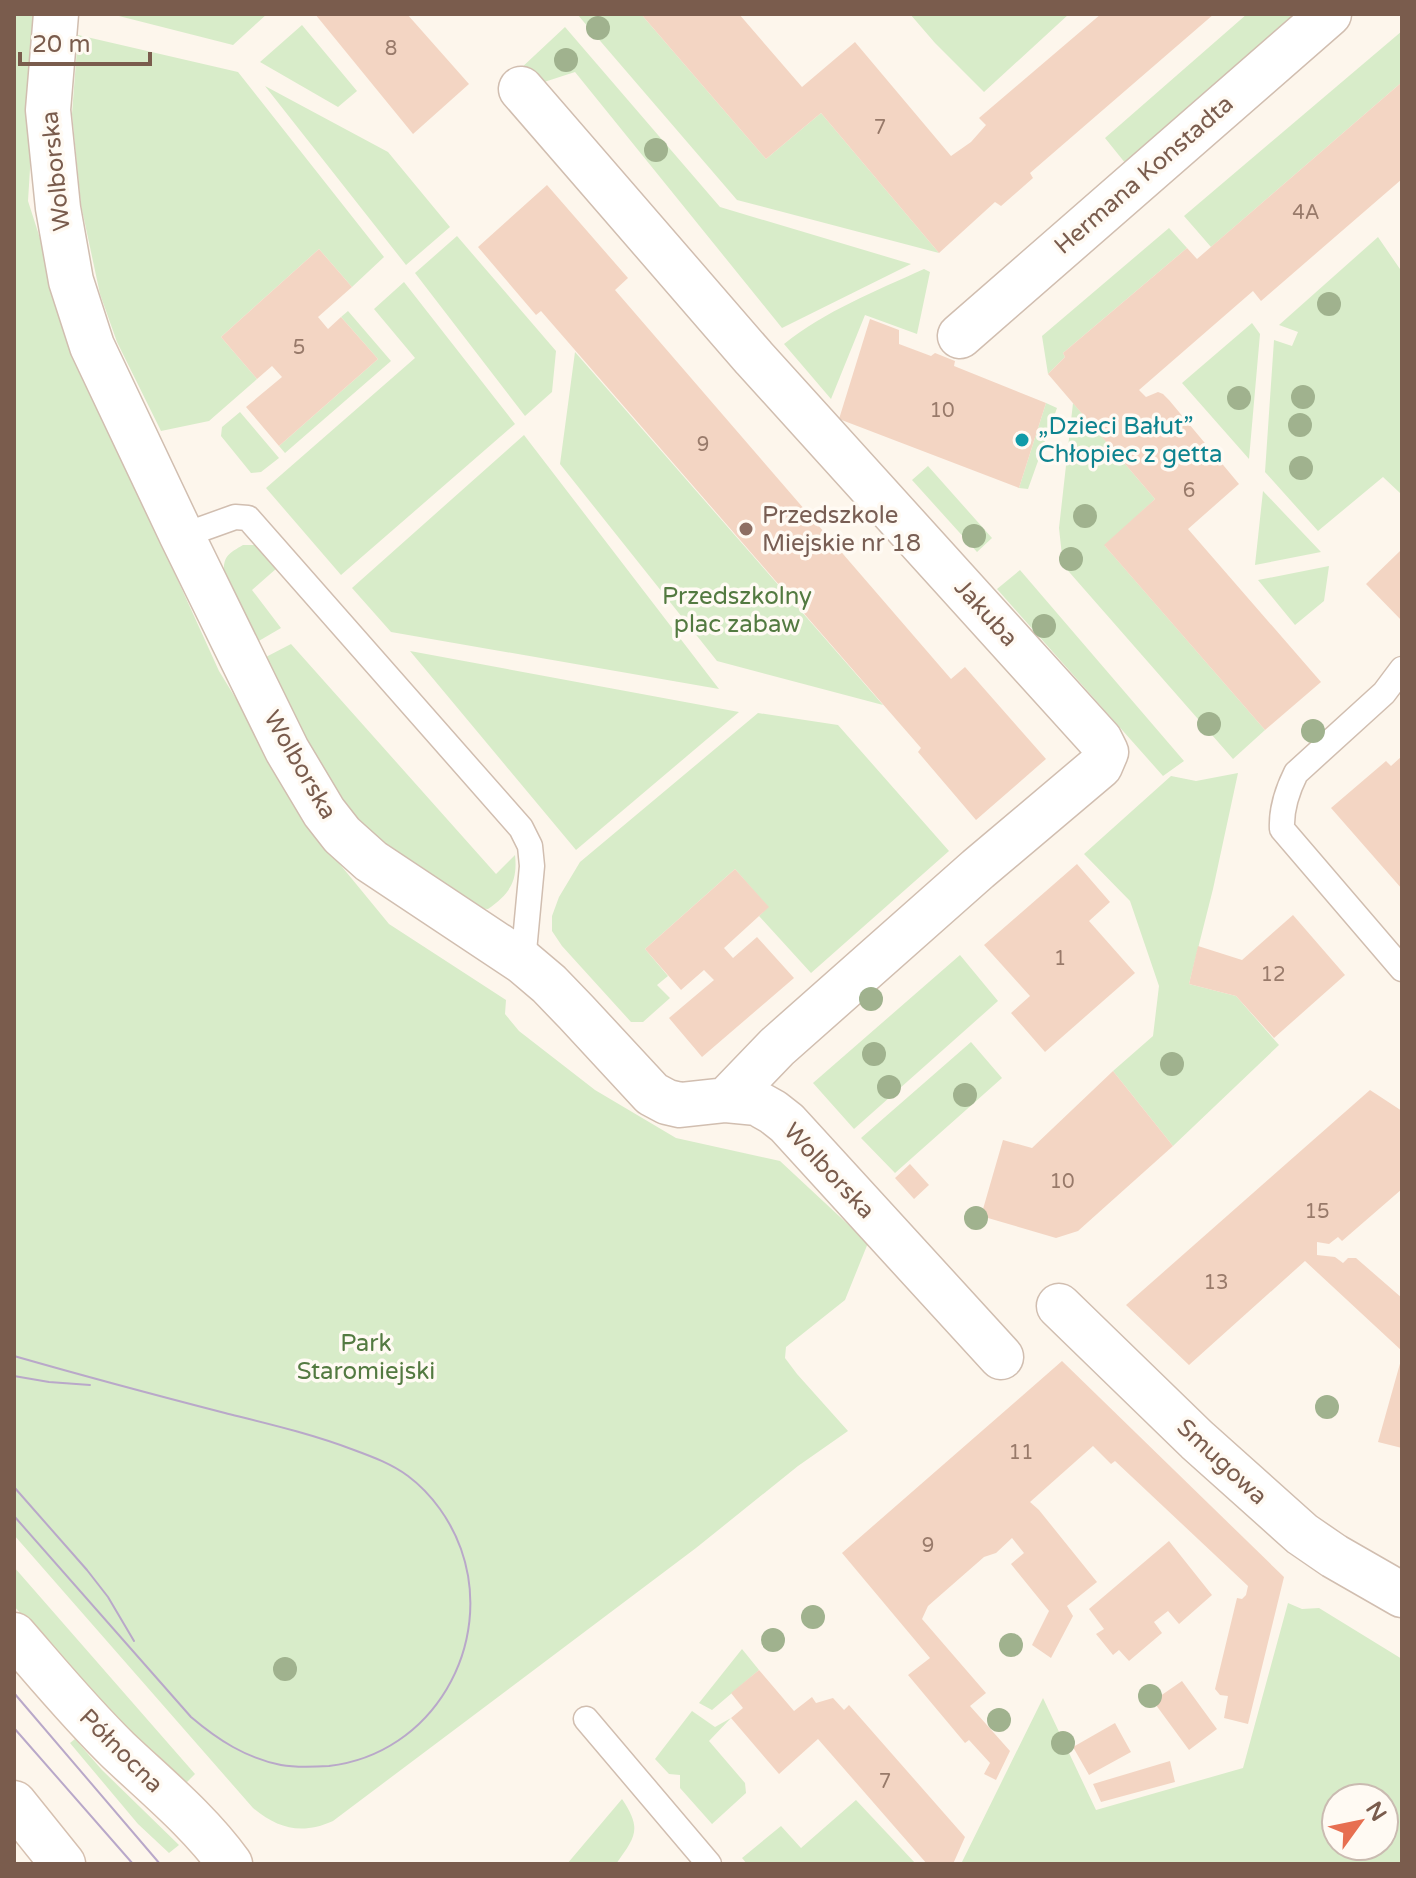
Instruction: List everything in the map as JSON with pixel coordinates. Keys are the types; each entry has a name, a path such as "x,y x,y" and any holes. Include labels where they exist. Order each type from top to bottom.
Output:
{"street":[{"name":"Wolborska","path":"56,14 48,110 58,208 71,281 92,346 287,750 324,812 342,835 371,861 523,962 549,984 652,1094 680,1105 726,1100 757,1103 787,1123 1001,1357"},
{"name":"Hermana Konstadta","path":"960,336 1329,14"},
{"name":"Jakuba","path":"521,89 754,358 1100,740 1106,752 1100,766 777,1047 726,1100"},
{"name":"Smugowa","path":"1059,1306 1197,1440 1302,1534 1402,1595"},
{"name":"Północna","path":"14,1635 79,1710 199,1828 230,1864"},
{"path":"14,1803 63,1864"}],"lane":[{"path":"182,536 235,517 248,518 521,828 530,846 532,866 523,962"},
{"path":"1402,669 1384,693 1296,773 1282,815 1282,829 1402,969"},
{"path":"586,1719 709,1864"}],"green space":[{"name":"Park Staromiejski","path":"14,14 33,14 37,56 28,201 82,369 219,671 329,851 389,924 506,1000 505,1014 519,1031 595,1090 676,1138 780,1161 868,1243 845,1300 786,1347 785,1358 848,1431 333,1821 311,1828 281,1825 253,1808 14,1535"},
{"path":"111,14 267,14 233,45"},
{"path":"577,14 641,14 766,159 821,113 939,253 737,200"},
{"path":"910,14 1069,14 984,92"},
{"path":"1247,14 1308,14 1130,169 1105,138"},
{"path":"302,25 357,91 338,107 260,62"},
{"path":"565,27 720,207 911,264 782,328 575,72 538,84 519,70"},
{"path":"1402,31 1402,82 1211,247 1184,216"},
{"path":"78,35 238,72 384,257 352,287 319,249 221,337 257,379 209,421 161,431 117,342 100,294 81,205 72,114"},
{"path":"265,86 388,152 450,227 406,265"},
{"path":"1169,228 1187,248 1063,353 1065,357 1048,374 1042,336"},
{"path":"457,236 556,351 552,392 525,416 415,273"},
{"path":"1378,237 1402,272 1402,493 1383,477 1318,531 1265,472 1274,340 1292,346 1298,332 1279,325"},
{"path":"924,269 930,272 917,334 865,315 831,399 784,344 834,312"},
{"path":"404,282 515,424 341,575 266,488 415,358 374,309"},
{"path":"348,311 391,361 285,453 279,446 378,359 341,317"},
{"path":"1252,323 1260,334 1249,459 1182,383"},
{"name":"Przedszkolny plac zabaw","path":"575,352 883,705 717,661 560,464"},
{"path":"1046,403 1057,408 1028,489 1019,488"},
{"path":"1073,403 1155,499 1105,546 1265,730 1233,759 1063,565 1059,528"},
{"path":"240,412 279,458 261,472 251,473 221,436 222,427"},
{"path":"524,435 719,689 391,632 352,588"},
{"path":"928,466 992,538 977,552 912,480"},
{"path":"1263,491 1321,552 1255,565"},
{"path":"243,545 257,545 277,568 252,590 281,628 257,642 224,574 228,556"},
{"path":"1329,566 1324,601 1295,625 1258,580"},
{"path":"1020,570 1184,761 1163,776 997,589"},
{"path":"291,644 496,874 515,855 515,873 507,892 488,909 474,908 383,849 337,798 300,737 264,658"},
{"path":"410,651 739,712 576,850"},
{"path":"758,713 838,725 949,851 811,973 759,916 768,907 735,869 645,949 668,976 657,985 670,998 643,1022 631,1022 552,931 552,916 559,897 580,862"},
{"path":"1238,773 1189,984 1236,996 1279,1045 1173,1146 1113,1071 1153,1036 1159,986 1130,901 1084,854 1171,776 1196,781"},
{"path":"960,955 998,1001 854,1129 813,1083"},
{"path":"971,1042 1002,1078 895,1173 861,1138"},
{"path":"14,1567 195,1774 182,1787 117,1723 14,1606"},
{"path":"1288,1603 1302,1609 1319,1608 1402,1659 1402,1864 961,1864 1043,1698 1096,1810 1243,1768"},
{"path":"742,1649 759,1670 712,1710 699,1703"},
{"path":"692,1711 715,1727 731,1718 709,1741 745,1783 746,1793 712,1824 680,1788 680,1775 669,1774 655,1759"},
{"path":"75,1739 102,1770 179,1845 169,1853 138,1824 70,1743"},
{"path":"622,1799 632,1818 634,1832 616,1864 567,1864"},
{"path":"856,1800 916,1864 747,1864 742,1858 781,1826 801,1848"}],"building":[{"path":"315,14 407,14 469,84 413,134"},
{"path":"641,14 739,14 802,87 855,42 951,156 971,142 986,125 979,118 1101,14 1214,14 1030,173 1033,178 1001,206 995,202 939,253 821,113 766,159"},
{"path":"1402,82 1402,179 1261,301 1253,291 1139,390 1146,397 1158,392 1163,394 1239,484 1188,529 1321,682 1265,730 1104,545 1155,499 1048,374 1065,357 1063,353 1187,248 1197,259"},
{"path":"547,185 628,278 615,290 951,679 965,667 1046,759 976,820 918,752 921,748 541,311 536,315 478,247"},
{"path":"319,249 352,287 318,317 328,329 341,317 378,359 279,446 246,407 282,377 272,366 257,379 221,337"},
{"path":"870,319 899,330 899,344 955,361 954,366 1046,403 1019,488 839,419"},
{"path":"1400,551 1402,554 1402,621 1366,584"},
{"path":"1402,756 1402,889 1331,808 1386,761 1391,766"},
{"path":"1077,864 1110,902 1089,921 1135,973 1045,1052 1011,1013 1030,996 984,945"},
{"path":"735,869 769,907 724,948 733,958 757,937 794,978 702,1057 669,1018 714,980 704,970 681,990 645,949"},
{"path":"1293,915 1345,975 1274,1038 1236,996 1189,984 1198,946 1242,960"},
{"path":"1113,1071 1173,1146 1078,1231 1056,1238 981,1216 1003,1140 1032,1148"},
{"path":"1370,1090 1402,1111 1402,1189 1342,1241 1338,1237 1329,1244 1317,1242 1317,1255 1335,1257 1343,1263 1348,1258 1356,1258 1402,1298 1402,1351 1305,1261 1189,1365 1126,1305"},
{"path":"910,1164 929,1185 914,1199 895,1178"},
{"path":"1062,1361 1284,1577 1248,1724 1224,1718 1228,1696 1220,1695 1215,1689 1237,1598 1242,1599 1246,1595 1248,1586 1115,1461 1111,1464 1093,1446 1030,1502 1097,1582 1067,1606 1073,1616 1051,1658 1032,1645 1049,1611 1011,1564 1024,1553 1012,1538 996,1553 984,1557 928,1606 922,1619 986,1693 970,1706 1010,1751 996,1780 984,1774 990,1763 969,1740 965,1743 908,1675 930,1658 842,1553"},
{"path":"1402,1361 1402,1448 1378,1442"},
{"path":"1169,1541 1212,1595 1179,1624 1168,1611 1154,1622 1162,1633 1129,1661 1119,1650 1113,1655 1096,1634 1104,1629 1089,1609"},
{"path":"759,1670 794,1711 812,1697 816,1703 833,1698 844,1710 849,1705 965,1837 953,1864 927,1864 818,1739 779,1774 731,1718 743,1708 731,1693"},
{"path":"1182,1681 1217,1729 1189,1750 1153,1701"},
{"path":"1115,1723 1131,1752 1089,1775 1073,1747"},
{"path":"1170,1761 1175,1782 1101,1802 1093,1784"}],"tram line":[{"path":"14,1356 306,1434 368,1455 402,1472 417,1483 440,1509 461,1549 469,1585 469,1622 462,1657 447,1689 425,1717 398,1741 366,1757 329,1766 293,1767 268,1762 233,1747 191,1717 14,1516"},
{"path":"14,1376 90,1385"},
{"path":"14,1487 87,1570 108,1597 134,1641"},
{"path":"14,1693 160,1864"},
{"path":"14,1728 133,1864"}],"place":[{"name":"„Dzieci Bałut” Chłopiec z getta","path":"1022,440"},
{"name":"Przedszkole Miejskie nr 18","path":"746,529"}]}
